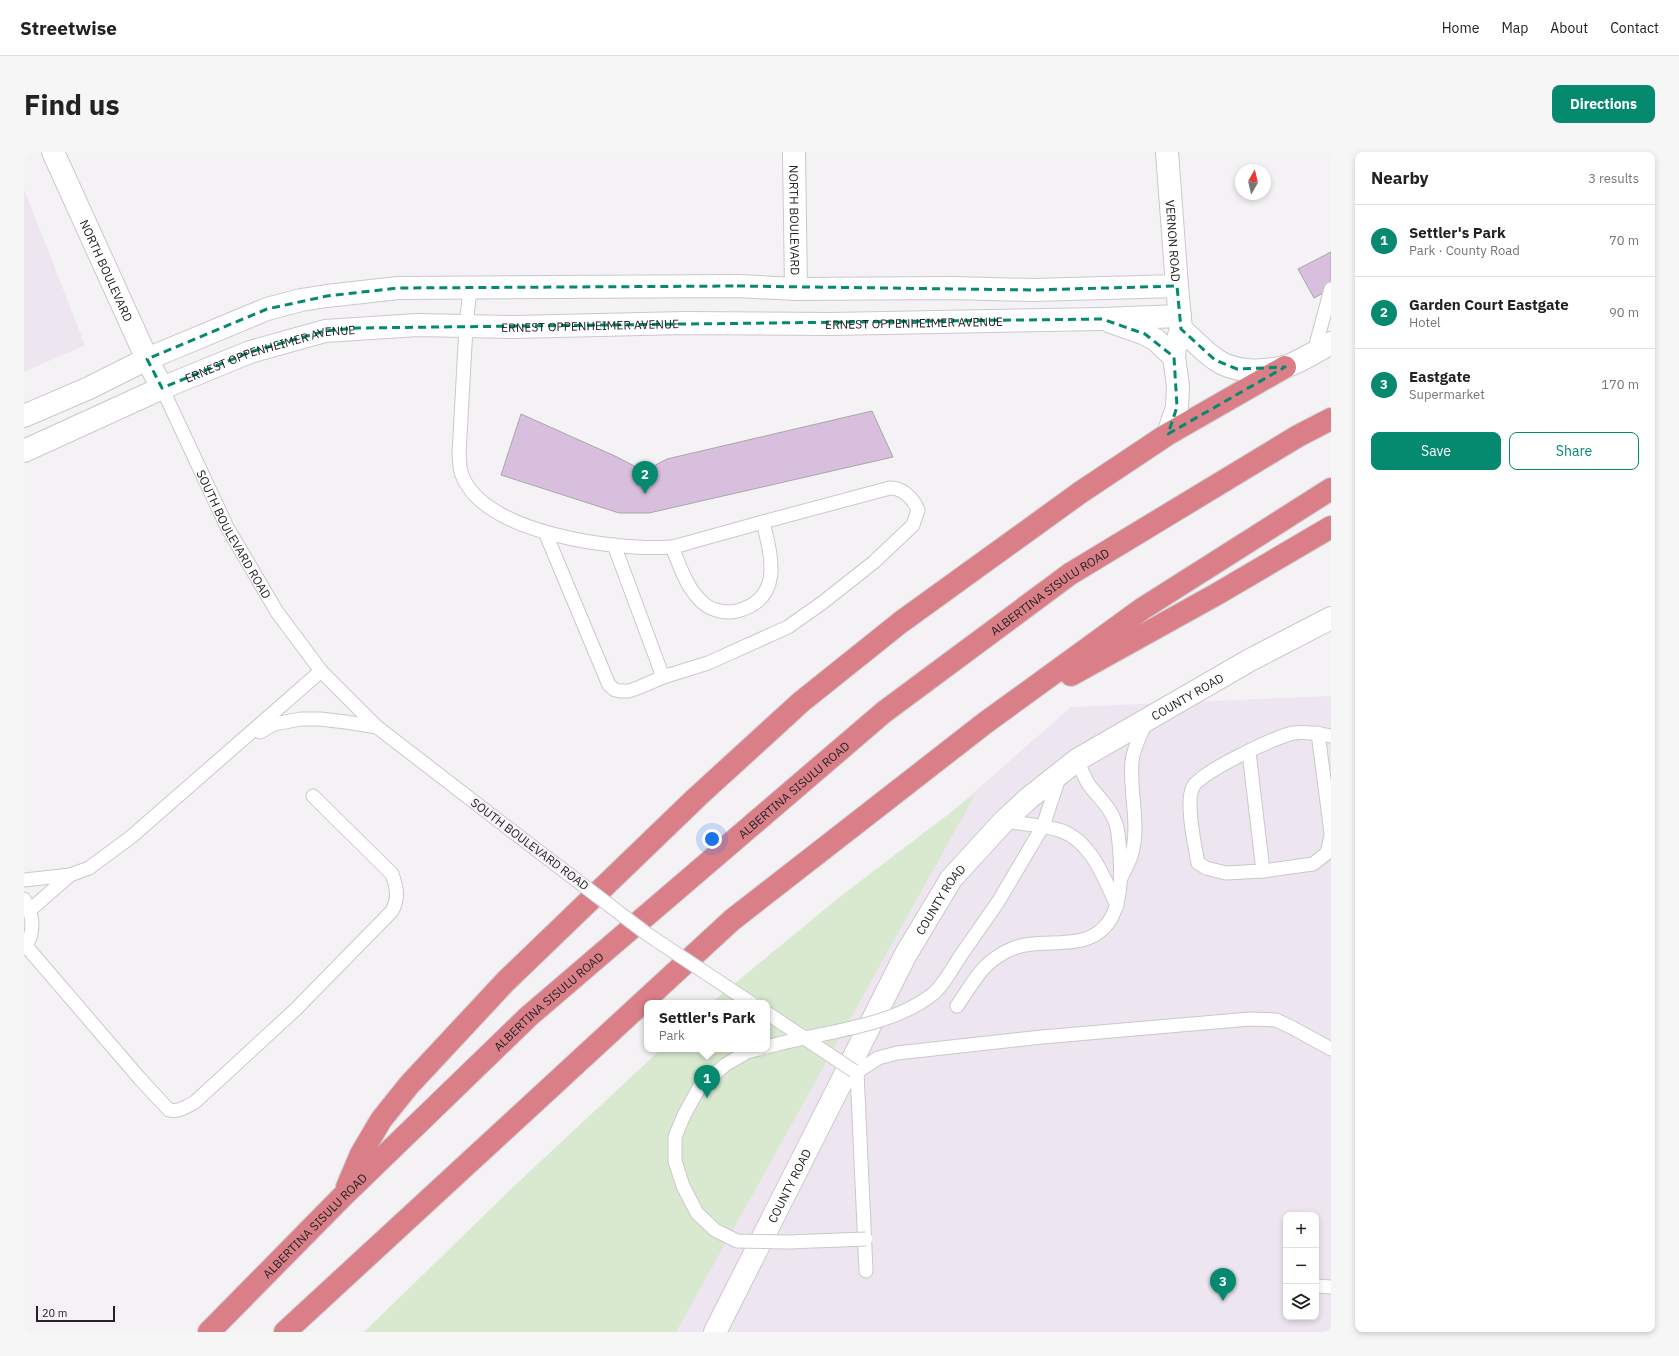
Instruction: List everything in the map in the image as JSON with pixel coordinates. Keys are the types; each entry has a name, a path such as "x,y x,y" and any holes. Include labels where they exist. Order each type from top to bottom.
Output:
{"highway":[{"path":"342,1197 362,1154 381,1120 409,1085 506,981 697,797 801,702 901,622 1081,492 1168,434 1285,367"},
{"name":"ALBERTINA SISULU ROAD","path":"209,1332 342,1197 529,1016 884,712 1070,574 1298,436 1331,419"},
{"path":"645,1000 732,920 985,723 1142,609 1331,489"},
{"path":"985,723 1217,594 1331,527"},
{"path":"285,1332 644,1001"}],"street":[{"name":"NORTH BOULEVARD","path":"53,152 147,359 162,388"},
{"name":"NORTH BOULEVARD","path":"794,152 796,289"},
{"name":"VERNON ROAD","path":"1168,152 1180,322"},
{"path":"24,416 89,388 147,359 267,309 301,300 358,292 398,288 737,286 796,289 952,288 1033,290 1177,286"},
{"path":"1102,319 1145,334 1156,340 1174,357"},
{"name":"ERNEST OPPENHEIMER AVENUE","path":"24,451 162,388 250,352 325,331 418,325 515,327 684,323 831,324 1102,319 1180,322"},
{"path":"1168,434 1177,407 1178,386 1174,357 1180,322"},
{"path":"1180,322 1207,353 1223,364 1237,369 1256,370 1285,367 1323,348"},
{"name":"COUNTY ROAD","path":"715,1332 906,954 951,879 980,845 1004,821 1069,766 1250,660 1331,618"}],"lane":[{"path":"470,288 466,327 459,454 460,467 462,476 469,487 493,510 514,521 545,532 614,545 672,546 890,488 905,492 918,510 913,525 874,562 788,628 708,663 663,677 629,691 615,690 609,685 545,532"},
{"path":"1323,348 1331,289"},
{"name":"SOUTH BOULEVARD ROAD","path":"162,388 227,527 277,612 321,671 377,727 647,934 746,1000"},
{"path":"672,546 681,571 691,589 702,603 711,609 735,612 747,608 756,602 763,596 768,588 771,562 763,522"},
{"path":"614,545 663,677"},
{"path":"24,880 70,875 89,868 131,837 321,671"},
{"path":"240,743 274,724 302,719 346,722 377,727"},
{"path":"1120,881 1132,853 1134,838 1135,820 1132,790 1132,761 1136,743 1147,720"},
{"path":"1331,736 1318,733 1294,733 1273,740 1206,774 1192,788 1190,803 1191,829 1198,863 1206,868 1226,873 1313,864 1327,853 1331,836"},
{"path":"1318,733 1331,833"},
{"path":"1249,752 1263,870"},
{"path":"770,1046 852,1028 890,1017 913,1007 935,992 998,902 1043,826 1069,766 1085,777 1109,809 1116,825 1119,842 1120,881 1117,906 1105,927 1092,936 1081,940 1027,945 1008,950 1003,953 981,970 957,1006"},
{"path":"70,875 27,905 33,923 31,935 25,947 121,1058 169,1110 181,1110 195,1102 296,1009 392,911 396,904 397,892 392,874 313,796"},
{"path":"1004,821 1043,826 1060,830 1073,837 1083,845 1107,885 1117,906"},
{"path":"770,1015 856,1071"},
{"path":"856,1071 878,1058 897,1053 1042,1037 1250,1019 1276,1020 1331,1049"},
{"path":"747,1052 725,1065 699,1088 684,1115 675,1137 675,1160 683,1186 696,1213 715,1230 737,1241 788,1242 866,1239"},
{"path":"856,1071 866,1239 866,1271"},
{"path":"1319,1286 1331,1287"}],"highlighted area":[{"path":"737,286 1033,290 1177,286 1181,329 1215,360 1237,369 1285,367 1168,434 1177,407 1174,357 1145,334 1102,319 357,328 325,331 250,352 162,388 147,359 267,309 327,296 398,288"}],"shaded area":[{"path":"24,189 85,345 24,372"},
{"path":"1331,696 1331,1332 651,1332 766,1052 770,1052 770,1000 737,1000 1071,707"}],"green space":[{"path":"976,793 676,1332 364,1332 512,1188 658,1052 770,1052 770,1000 715,1000 837,899"}],"building":[{"path":"1331,252 1331,289 1314,298 1298,269"},
{"path":"872,411 893,457 649,513 619,513 501,475 521,414 617,457 644,471 667,459"}],"place":[{"name":"Garden Court Eastgate","path":"645,494"},
{"name":"Settler's Park","path":"707,1098"},
{"name":"Eastgate","path":"1223,1301"}]}
